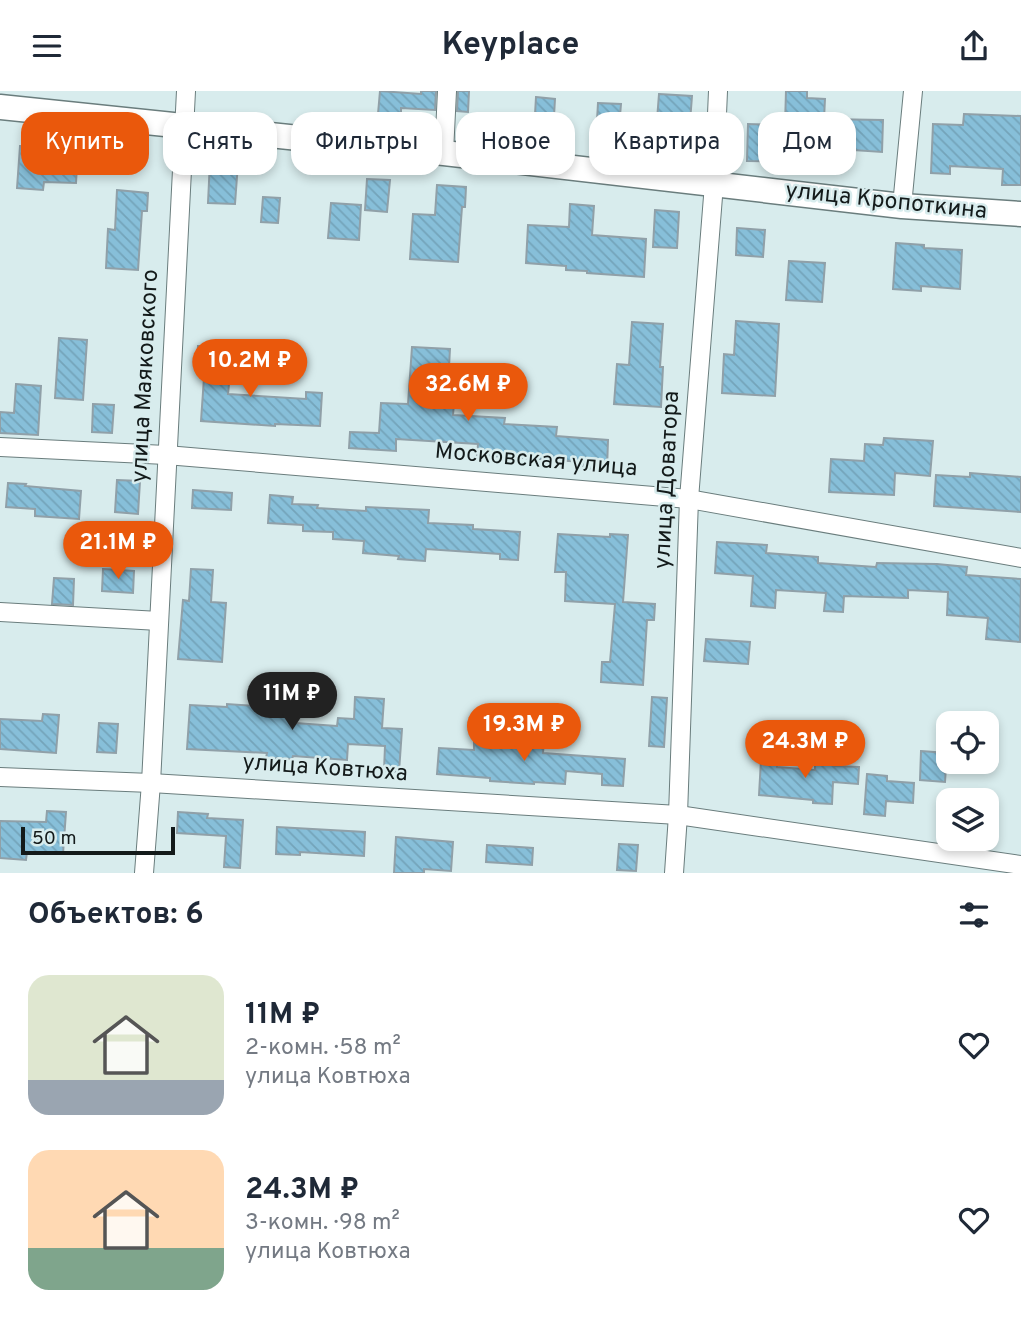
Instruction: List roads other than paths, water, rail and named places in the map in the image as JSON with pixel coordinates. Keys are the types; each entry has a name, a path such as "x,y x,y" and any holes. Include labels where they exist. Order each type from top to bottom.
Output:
{"main road":[{"name":"улица Кропоткина","path":"0,107 163,123"},
{"name":"улица Кропоткина","path":"277,135 902,206 1021,214"}],"street":[{"name":"улица Маяковского","path":"185,112 186,91"},
{"path":"444,153 447,91"},
{"name":"улица Доватора","path":"674,873 689,499 714,184 718,91"},
{"path":"902,206 913,91"},
{"name":"улица Маяковского","path":"144,873 151,783 181,175"},
{"name":"Московская улица","path":"0,447 166,455 689,499 1021,558"},
{"path":"0,612 159,621"},
{"name":"улица Ковтюха","path":"0,777 151,783 678,815 1021,865"}]}
